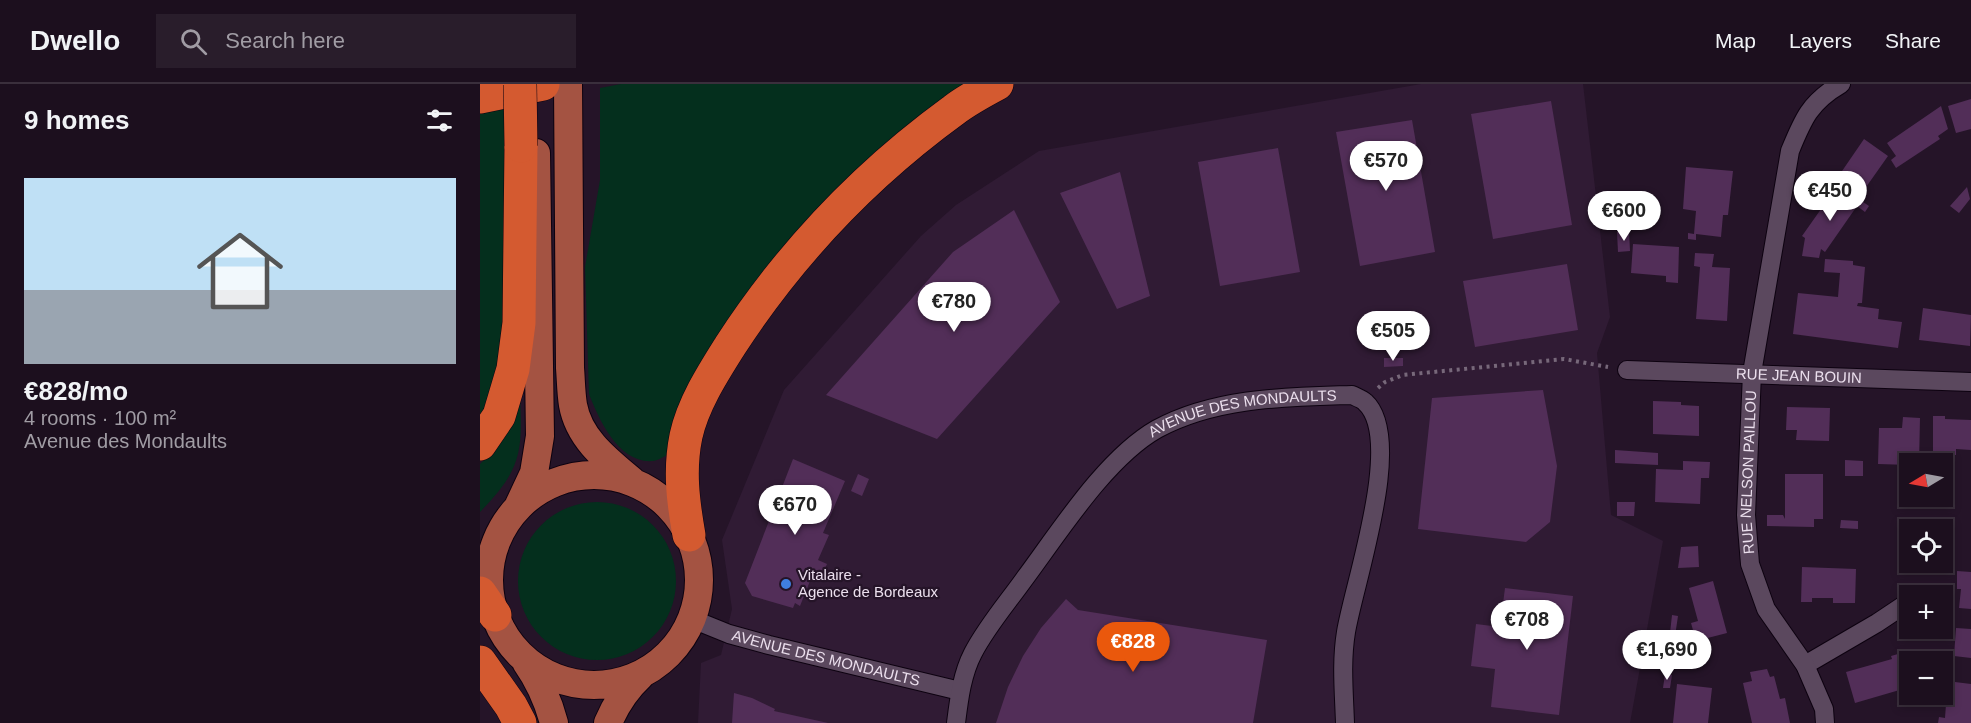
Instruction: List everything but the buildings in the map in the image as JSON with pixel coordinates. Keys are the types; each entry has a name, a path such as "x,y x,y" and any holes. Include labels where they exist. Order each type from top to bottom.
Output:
{"highway":[{"path":"480,444 499,416 513,369 519,323 528,144 520,84"},
{"path":"480,97 543,84"},
{"path":"689,535 682,493 682,461 687,433 701,396 758,304 816,234 882,167 955,108 997,84"},
{"path":"480,662 520,723"}],"main road":[{"path":"568,84 569,345 573,407 590,443 602,456 634,482 656,495 675,513 689,535 698,562 699,591 692,619 680,642 662,662 640,676 625,690 608,723"},
{"path":"528,144 540,436 534,473 518,507 501,530 491,557 487,604 507,640 537,677 546,696 554,723"},
{"path":"518,507 537,491 560,480 585,475 609,476 634,482"},
{"path":"525,660 551,677 580,685 611,685 640,676"}],"street":[{"name":"RUE NELSON PAILLOU","path":"1825,723 1824,709 1805,665 1766,609 1750,564 1746,515 1752,373 1790,151 1803,120 1822,95 1841,84"},
{"name":"RUE JEAN BOUIN","path":"1627,370 1971,382"},
{"name":"AVENUE DES MONDAULTS","path":"956,723 960,691 973,653 1069,519 1108,470 1132,446 1157,429 1179,419 1227,404 1352,395 1365,402"},
{"path":"1345,723 1343,684 1346,633 1379,483 1380,443 1375,418 1365,402"},
{"path":"1805,665 1899,608"},
{"name":"AVENUE DES MONDAULTS","path":"692,619 729,634 769,645 960,691"}],"path":[{"path":"1365,402 1385,382 1403,375 1564,359 1627,370"}],"shaded area":[{"path":"1421,84 1583,84 1610,317 1597,353 1611,515 1663,541 1630,723 698,723 701,663 721,655 732,609 722,540 784,390 921,236 956,205 1039,151"}],"green space":[{"path":"621,84 978,84 874,164 674,451 653,461 641,460 620,448 598,416 589,394 585,267 600,180 600,88"},
{"path":"507,108 511,311 495,393 480,417 480,114"},
{"path":"520,398 521,434 516,461 504,485 480,512 480,464 486,458"},
{"path":"597,502 627,508 641,515 653,525 663,537 670,551 676,581 670,611 663,625 653,637 641,647 627,654 597,660 567,654 553,647 541,637 531,625 524,611 518,581 524,551 531,537 541,525 553,515 567,508"}],"place":[{"name":"Vitalaire - Agence de Bordeaux","path":"786,584"}]}
